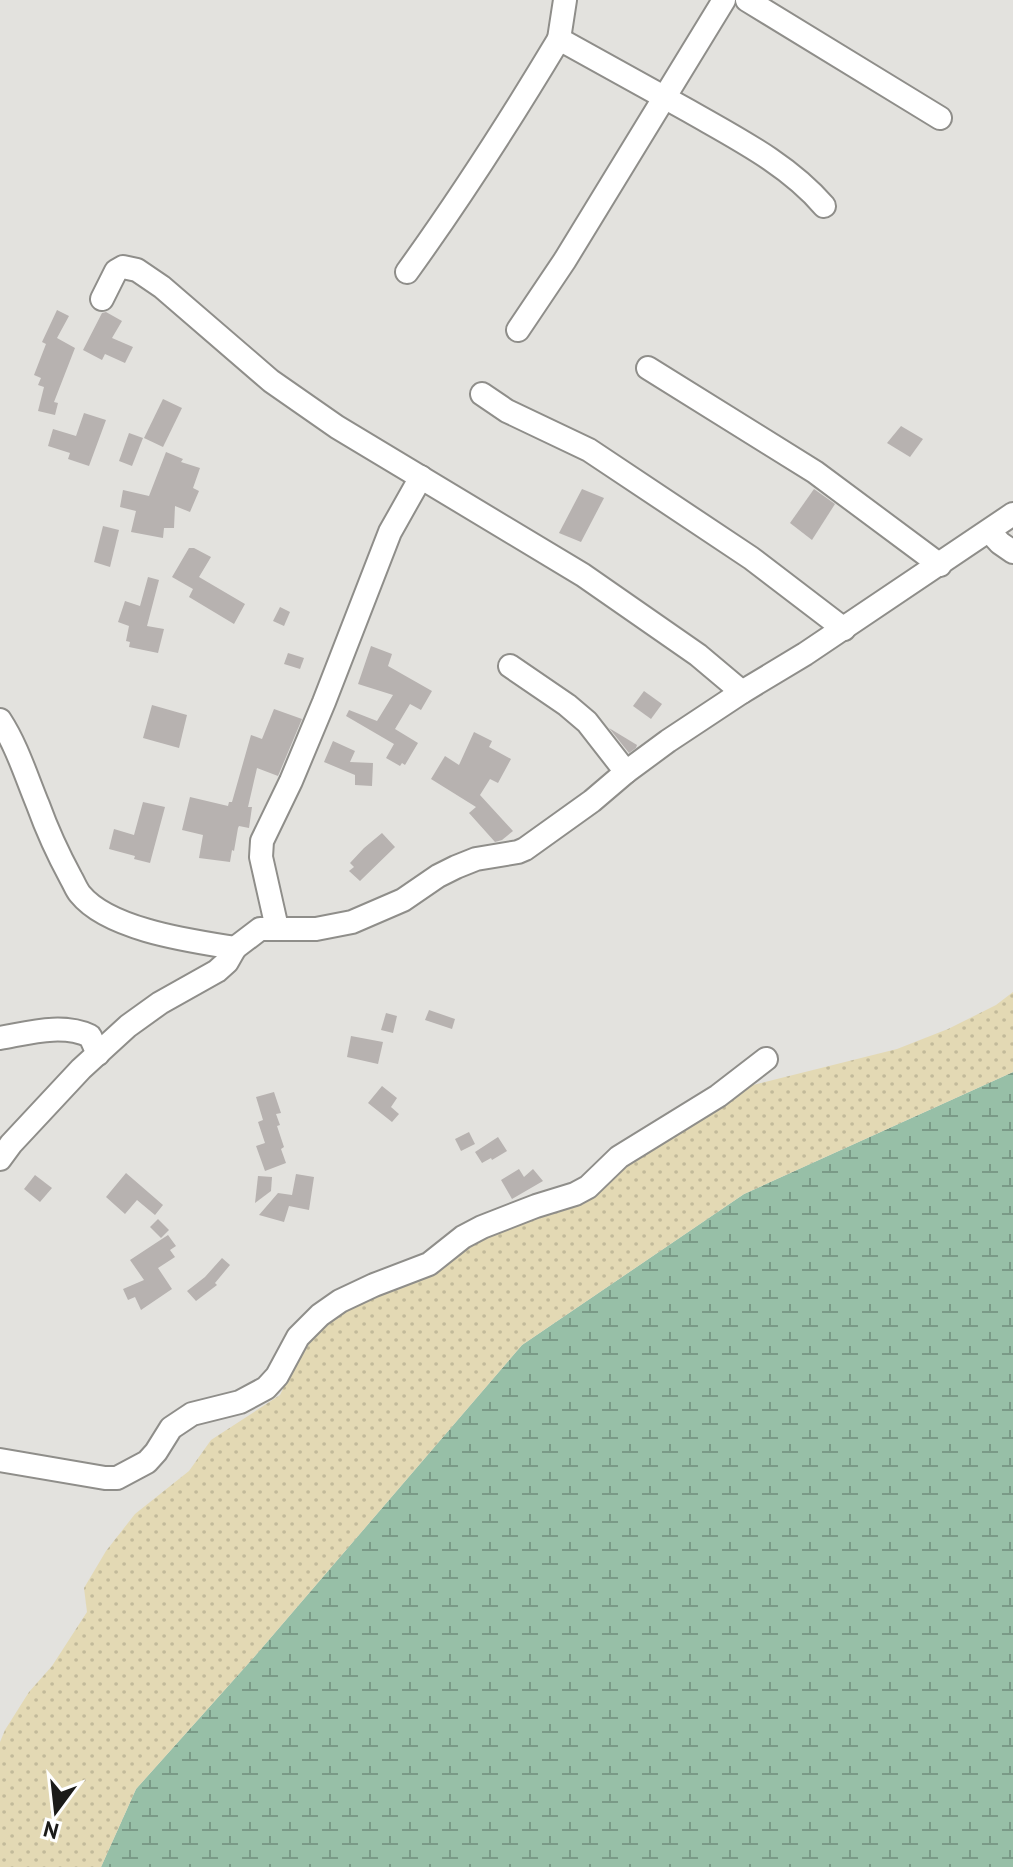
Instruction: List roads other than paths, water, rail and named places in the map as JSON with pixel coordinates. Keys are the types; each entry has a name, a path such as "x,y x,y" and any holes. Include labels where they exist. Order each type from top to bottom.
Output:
{"street":[{"path":"407,272 504,130 559,39 565,0"},
{"path":"518,330 565,260 724,0"},
{"path":"747,0 940,118"},
{"path":"559,39 735,137 784,169 824,206"},
{"path":"102,299 116,271 123,267 137,270 162,287 271,381 337,427 583,575 698,655 742,692"},
{"path":"648,368 815,472 940,565"},
{"path":"482,394 515,416 589,450 751,558 844,629"},
{"path":"277,928 261,857 262,841 319,715 390,532 421,477"},
{"path":"0,1159 81,1069 128,1026 160,1003 217,971 235,948 260,929 316,929 352,922 403,900 456,867 476,859 518,852 592,801 668,741 844,629 1013,514"},
{"path":"989,531 1013,552"},
{"path":"510,666 587,722 626,772"},
{"path":"0,720 19,756 60,858 80,894 121,921 149,931 235,948"},
{"path":"0,1038 78,1030 90,1036 98,1054"},
{"path":"0,1460 105,1478 117,1478 132,1471 147,1462 171,1428 179,1422 192,1414 240,1402 266,1388 277,1376 298,1337 340,1301 429,1264 463,1237 482,1227 588,1187 619,1157 718,1096 766,1059"}]}
